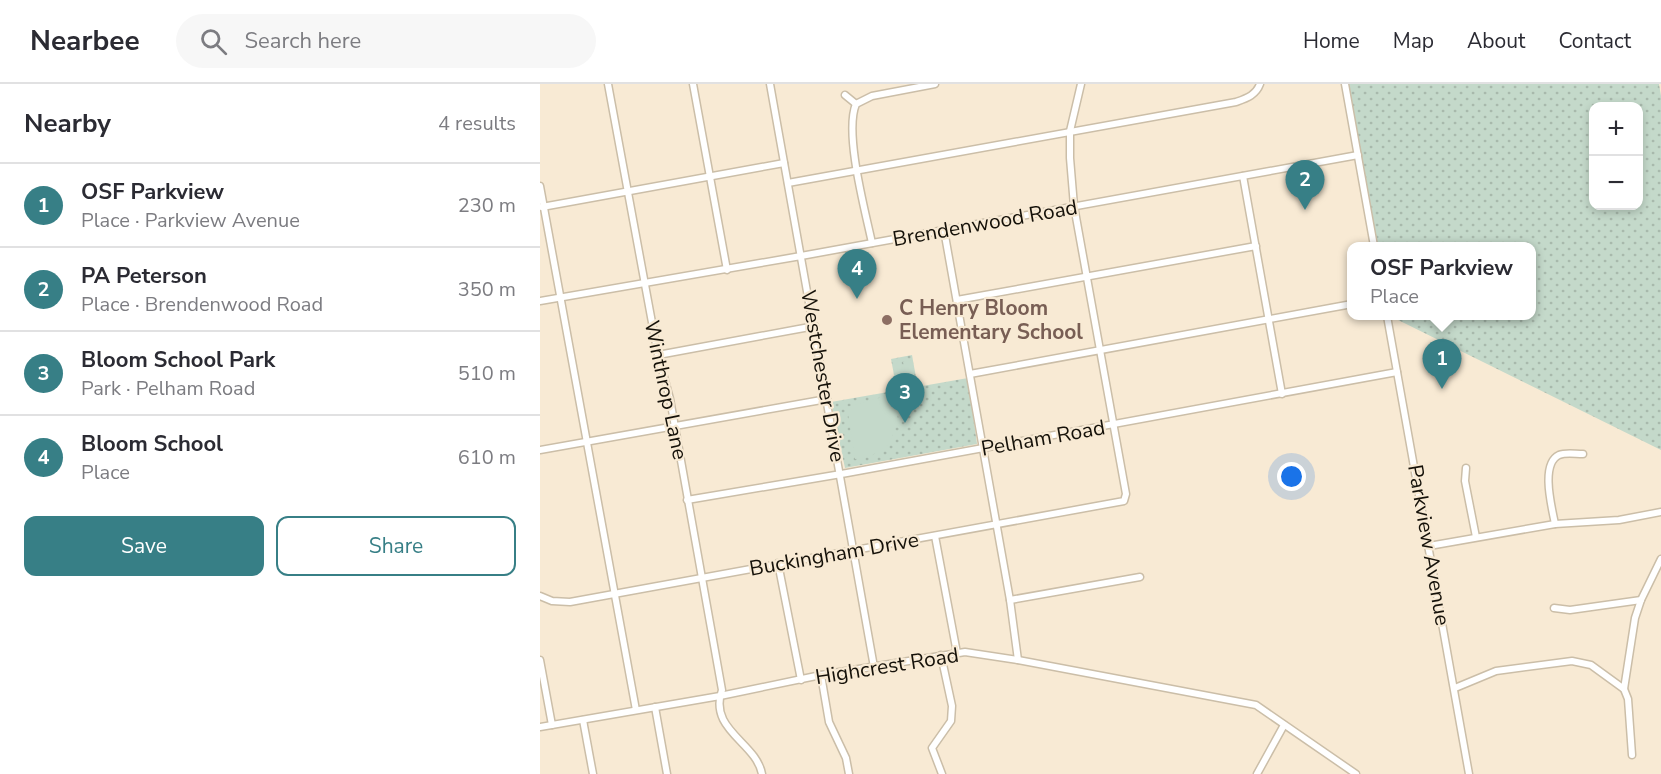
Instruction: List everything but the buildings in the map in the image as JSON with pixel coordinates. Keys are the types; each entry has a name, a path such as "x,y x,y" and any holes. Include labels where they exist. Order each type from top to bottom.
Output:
{"street":[{"name":"Winthrop Lane","path":"608,84 658,356 669,391 722,690 718,701 727,727 760,763 762,774"},
{"path":"693,84 727,270"},
{"name":"Westchester Drive","path":"770,84 815,326 874,667"},
{"path":"872,243 852,128 856,104 872,96 935,84"},
{"path":"1081,84 1070,131 1074,206 1113,425"},
{"path":"788,183 1236,102 1258,91 1260,84"},
{"path":"1345,84 1373,242"},
{"path":"845,95 856,104"},
{"name":"Brendenwood Road","path":"540,301 727,270 1358,154"},
{"path":"542,207 783,163"},
{"path":"1243,176 1282,394"},
{"path":"540,186 542,207 561,297 636,710"},
{"path":"944,230 1010,600 1018,660"},
{"path":"957,300 1256,246"},
{"path":"970,374 1347,305"},
{"name":"Parkview Avenue","path":"1388,320 1469,774"},
{"path":"658,356 815,326"},
{"name":"Pelham Road","path":"687,500 1397,372"},
{"path":"540,450 827,399"},
{"name":"Buckingham Drive","path":"540,596 552,601 570,602 1124,501 1126,497 1113,425"},
{"path":"1555,524 1548,480 1550,465 1554,458 1561,454 1583,454"},
{"path":"1466,468 1465,481 1476,537"},
{"path":"1429,546 1555,524 1619,520 1661,512"},
{"path":"935,536 957,653"},
{"path":"1632,755 1628,699 1624,689 1635,618 1661,559"},
{"path":"778,563 801,680"},
{"path":"1010,600 1140,577"},
{"path":"1554,608 1570,610 1641,600"},
{"name":"Highcrest Road","path":"540,727 720,696 821,675 957,653 1018,660 1256,705 1356,774"},
{"path":"941,655 952,706 951,721 932,748 942,774"},
{"path":"540,660 552,726"},
{"path":"1455,688 1479,676 1496,671 1572,661 1591,665 1624,689"},
{"path":"821,675 829,722 846,758 849,774"},
{"path":"655,706 667,774"},
{"path":"583,720 593,774"},
{"path":"1257,774 1284,725"}],"green space":[{"path":"1347,84 1659,84 1661,96 1661,450 1398,320 1536,320 1536,242 1376,242"},
{"path":"912,355 917,383 896,386 891,359"},
{"path":"912,360 915,378 907,380 903,362"},
{"path":"901,362 905,380 896,382 893,364"},
{"path":"968,378 977,444 845,468 831,402"},
{"path":"893,394 898,419 890,444 869,457 855,459 847,407"}],"place":[{"name":"PA Peterson","path":"1305,210"},
{"name":"Bloom School","path":"857,299"},
{"name":"C Henry Bloom Elementary School","path":"887,320"},
{"name":"OSF Parkview","path":"1442,389"},
{"name":"Bloom School Park","path":"905,423"}]}
